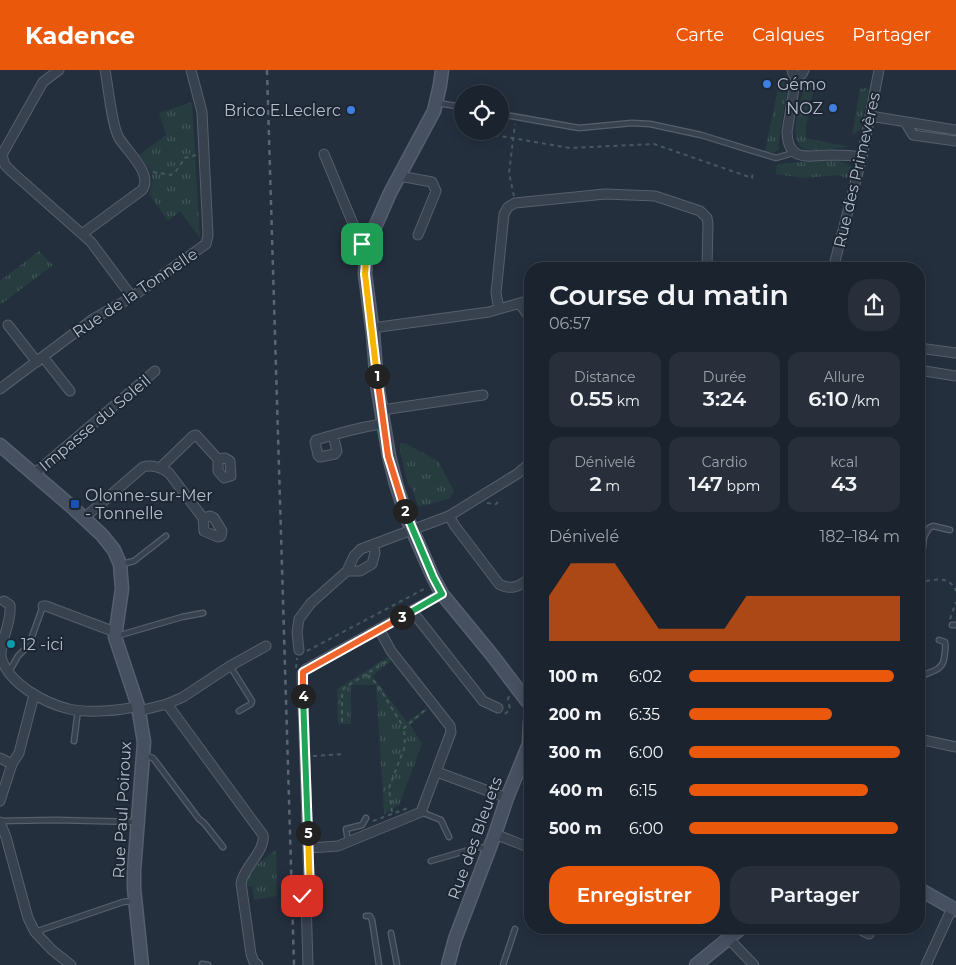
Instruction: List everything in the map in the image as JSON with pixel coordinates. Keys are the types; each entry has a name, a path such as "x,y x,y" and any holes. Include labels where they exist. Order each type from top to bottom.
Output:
{"street":[{"path":"60,70 43,82 2,156 5,164 12,172 91,242 132,297"},
{"path":"82,234 142,190 146,182 144,172 116,134 105,70"},
{"name":"Rue de la Tonnelle","path":"0,389 93,320 132,297 206,244 202,112 191,70"},
{"path":"442,70 436,102 426,128 399,176 367,245 365,274 388,456 412,529 442,594 492,654 524,698"},
{"name":"Rue des Primevères","path":"835,262 862,157 879,70"},
{"path":"797,72 787,132 787,141 793,153 804,157 832,155 862,157"},
{"path":"870,116 956,130"},
{"path":"905,122 913,135 956,141"},
{"path":"324,154 361,243 367,245"},
{"path":"399,176 432,182 435,187 436,191 418,235"},
{"path":"500,310 496,293 504,214 508,207 515,203 605,194 655,196 667,199 700,211 707,218 707,262"},
{"path":"372,328 500,310 524,302"},
{"path":"520,304 524,310"},
{"path":"8,325 70,391"},
{"path":"925,349 956,353"},
{"name":"Impasse du Soleil","path":"34,474 155,371"},
{"path":"925,371 956,376"},
{"path":"382,410 483,395"},
{"path":"333,435 384,424"},
{"path":"160,468 196,435 218,460"},
{"name":"Rue Paul Poiroux","path":"0,444 84,518 110,545 120,564 123,580 122,596 115,634 139,708 144,742 134,871 135,901 142,965"},
{"path":"84,518 143,467 149,465 169,473 203,518"},
{"path":"301,652 297,632 299,619 311,603 347,571 357,551 449,516 524,468"},
{"path":"449,516 499,584 509,588 516,587 524,582"},
{"path":"347,571 360,571 372,564 375,554 374,545"},
{"path":"308,965 306,899 310,892 302,676 300,674 442,594"},
{"path":"4,601 10,605 11,614 0,645 0,654 3,662 21,685 34,695 64,708 78,710 139,708 167,704 198,688 230,666 266,646"},
{"path":"43,606 115,634"},
{"path":"412,611 483,701 498,708"},
{"path":"308,848 338,846 421,812 451,732 450,726 391,651 378,630"},
{"path":"0,801 12,764 19,753 34,695"},
{"path":"167,704 263,835 263,845 244,873 241,883 251,954 254,962 258,965"},
{"path":"925,740 956,747"},
{"path":"0,758 12,764"},
{"name":"Rue des Bleuets","path":"448,965 507,798 524,764"},
{"path":"437,772 507,798"},
{"path":"0,821 28,918 35,932 52,950 71,965"},
{"path":"495,834 524,846"},
{"path":"925,892 954,909 926,965"},
{"path":"696,965 733,934"},
{"path":"728,938 754,965"}],"lane":[{"path":"436,102 454,105"},
{"path":"509,116 579,128 632,123 650,124 701,135 776,158 793,153"},
{"path":"925,534 933,526 950,530"},
{"path":"120,564 134,561 166,536"},
{"path":"9,672 18,656 29,645 43,606"},
{"path":"115,634 203,613"},
{"path":"925,675 943,665 946,648 945,642 939,640"},
{"path":"230,666 252,701 239,711"},
{"path":"74,742 78,710"},
{"path":"143,754 153,758 223,848"},
{"path":"421,812 441,820 449,837"},
{"path":"348,842 346,828 362,825 366,818"},
{"path":"0,821 137,822"},
{"path":"431,861 479,847 490,849"},
{"path":"35,932 124,902 135,901"},
{"path":"366,916 370,916 372,920 379,965"},
{"path":"503,965 515,929"},
{"path":"392,933 397,965"},
{"path":"202,964 208,965"}],"path":[{"path":"515,203 509,174 516,117"},
{"path":"509,138 570,148 654,144 752,178 753,171"},
{"path":"150,173 171,175 176,172 185,158 199,154"},
{"path":"925,580 945,579 949,581 956,591"},
{"path":"300,674 296,662 301,652 425,588"},
{"path":"954,625 950,619 956,602"},
{"path":"342,722 342,696 344,688 391,659"},
{"path":"367,675 377,684 404,728 405,746 389,788 392,813"},
{"path":"404,728 430,706"},
{"path":"305,757 343,754"}],"green space":[{"path":"780,78 787,80 788,86 778,146 780,148 773,153 765,151"},
{"path":"811,80 815,81 806,127 806,138 850,147 810,150 802,148 798,142 796,135 797,116 804,86"},
{"path":"867,88 869,90 860,130 852,135 860,89"},
{"path":"192,102 200,238 180,211 168,221 149,194 152,181 151,173 139,155 166,135 159,113"},
{"path":"836,159 851,166 853,171 847,178 838,175 804,178 776,174 777,164"},
{"path":"39,251 53,265 0,305 0,281"},
{"path":"400,443 405,443 438,461 454,491 450,498 418,506 411,486 408,485"},
{"path":"388,657 391,661 372,676 407,722 426,708 428,710 410,724 422,744 399,805 384,814 376,685 351,685 351,724 338,724 337,689"},
{"path":"276,850 277,896 254,900 252,886 245,887 248,875"}],"railway":[{"path":"267,70 294,965"}],"place":[{"name":"Gémo","path":"767,84"},
{"name":"NOZ","path":"833,108"},
{"name":"Brico E.Leclerc","path":"351,110"},
{"name":"Olonne-sur-Mer - Tonnelle","path":"75,504"},
{"name":"12 -ici","path":"11,644"}],"route":[{"path":"302,896 306,899 310,892 303,672 442,594 407,518 388,456 365,274 367,245 362,244"}]}
